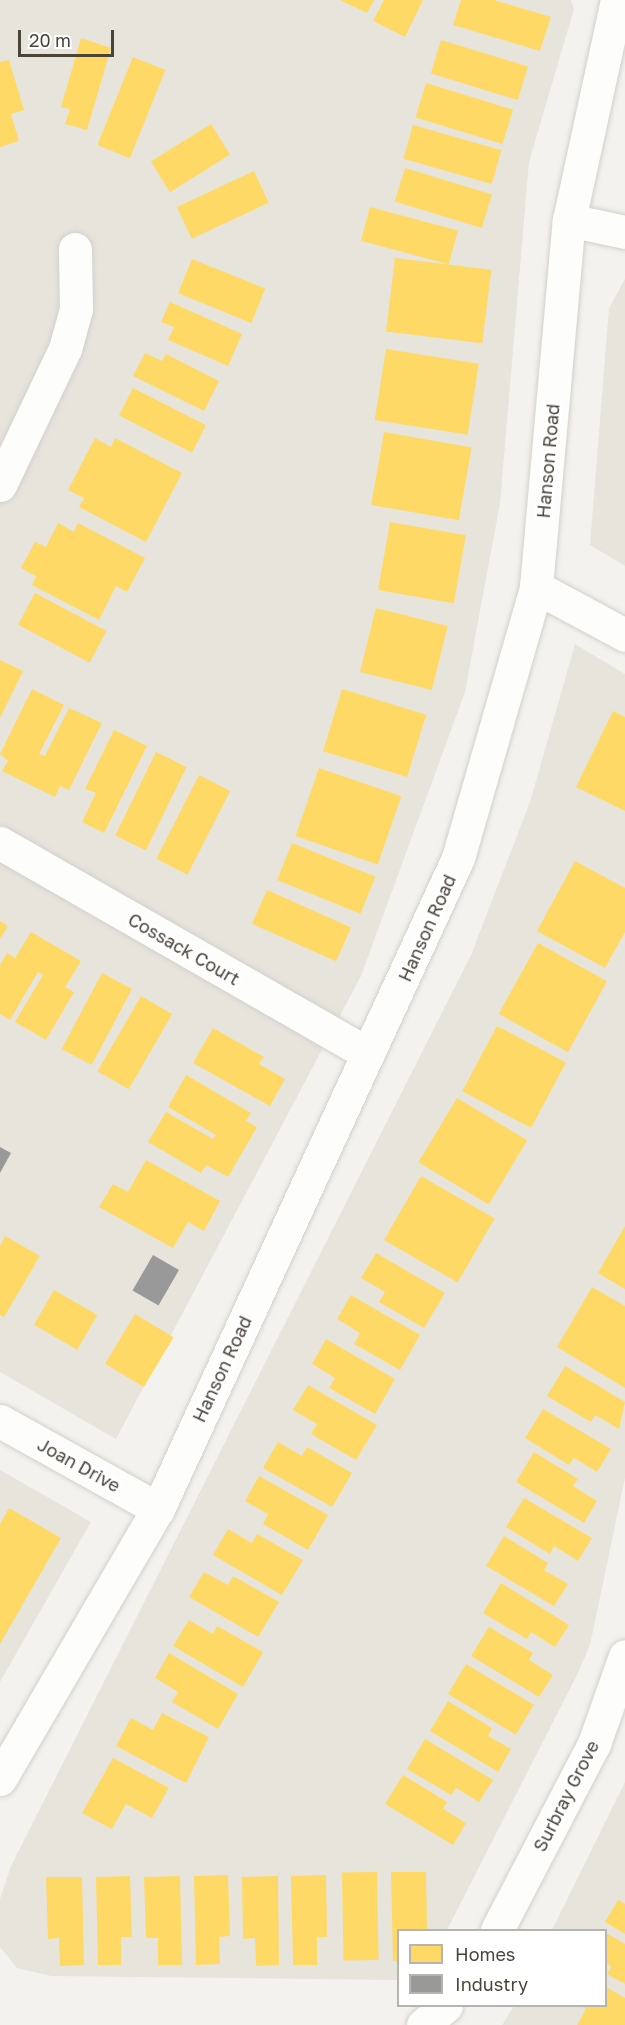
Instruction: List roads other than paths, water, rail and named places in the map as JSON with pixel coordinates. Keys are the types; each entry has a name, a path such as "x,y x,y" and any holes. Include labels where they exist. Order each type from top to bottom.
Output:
{"street":[{"name":"Hanson Road","path":"0,1779 158,1509 458,858 536,587 570,220 620,1"},
{"path":"570,220 625,232"},
{"path":"0,485 65,349 76,309 75,249"},
{"path":"536,587 625,634"},
{"name":"Cossack Court","path":"0,843 368,1054"},
{"name":"Joan Drive","path":"0,1421 158,1509"},
{"name":"Surbray Grove","path":"498,1929 594,1744 625,1656"},
{"path":"423,2025 446,2007"}]}
